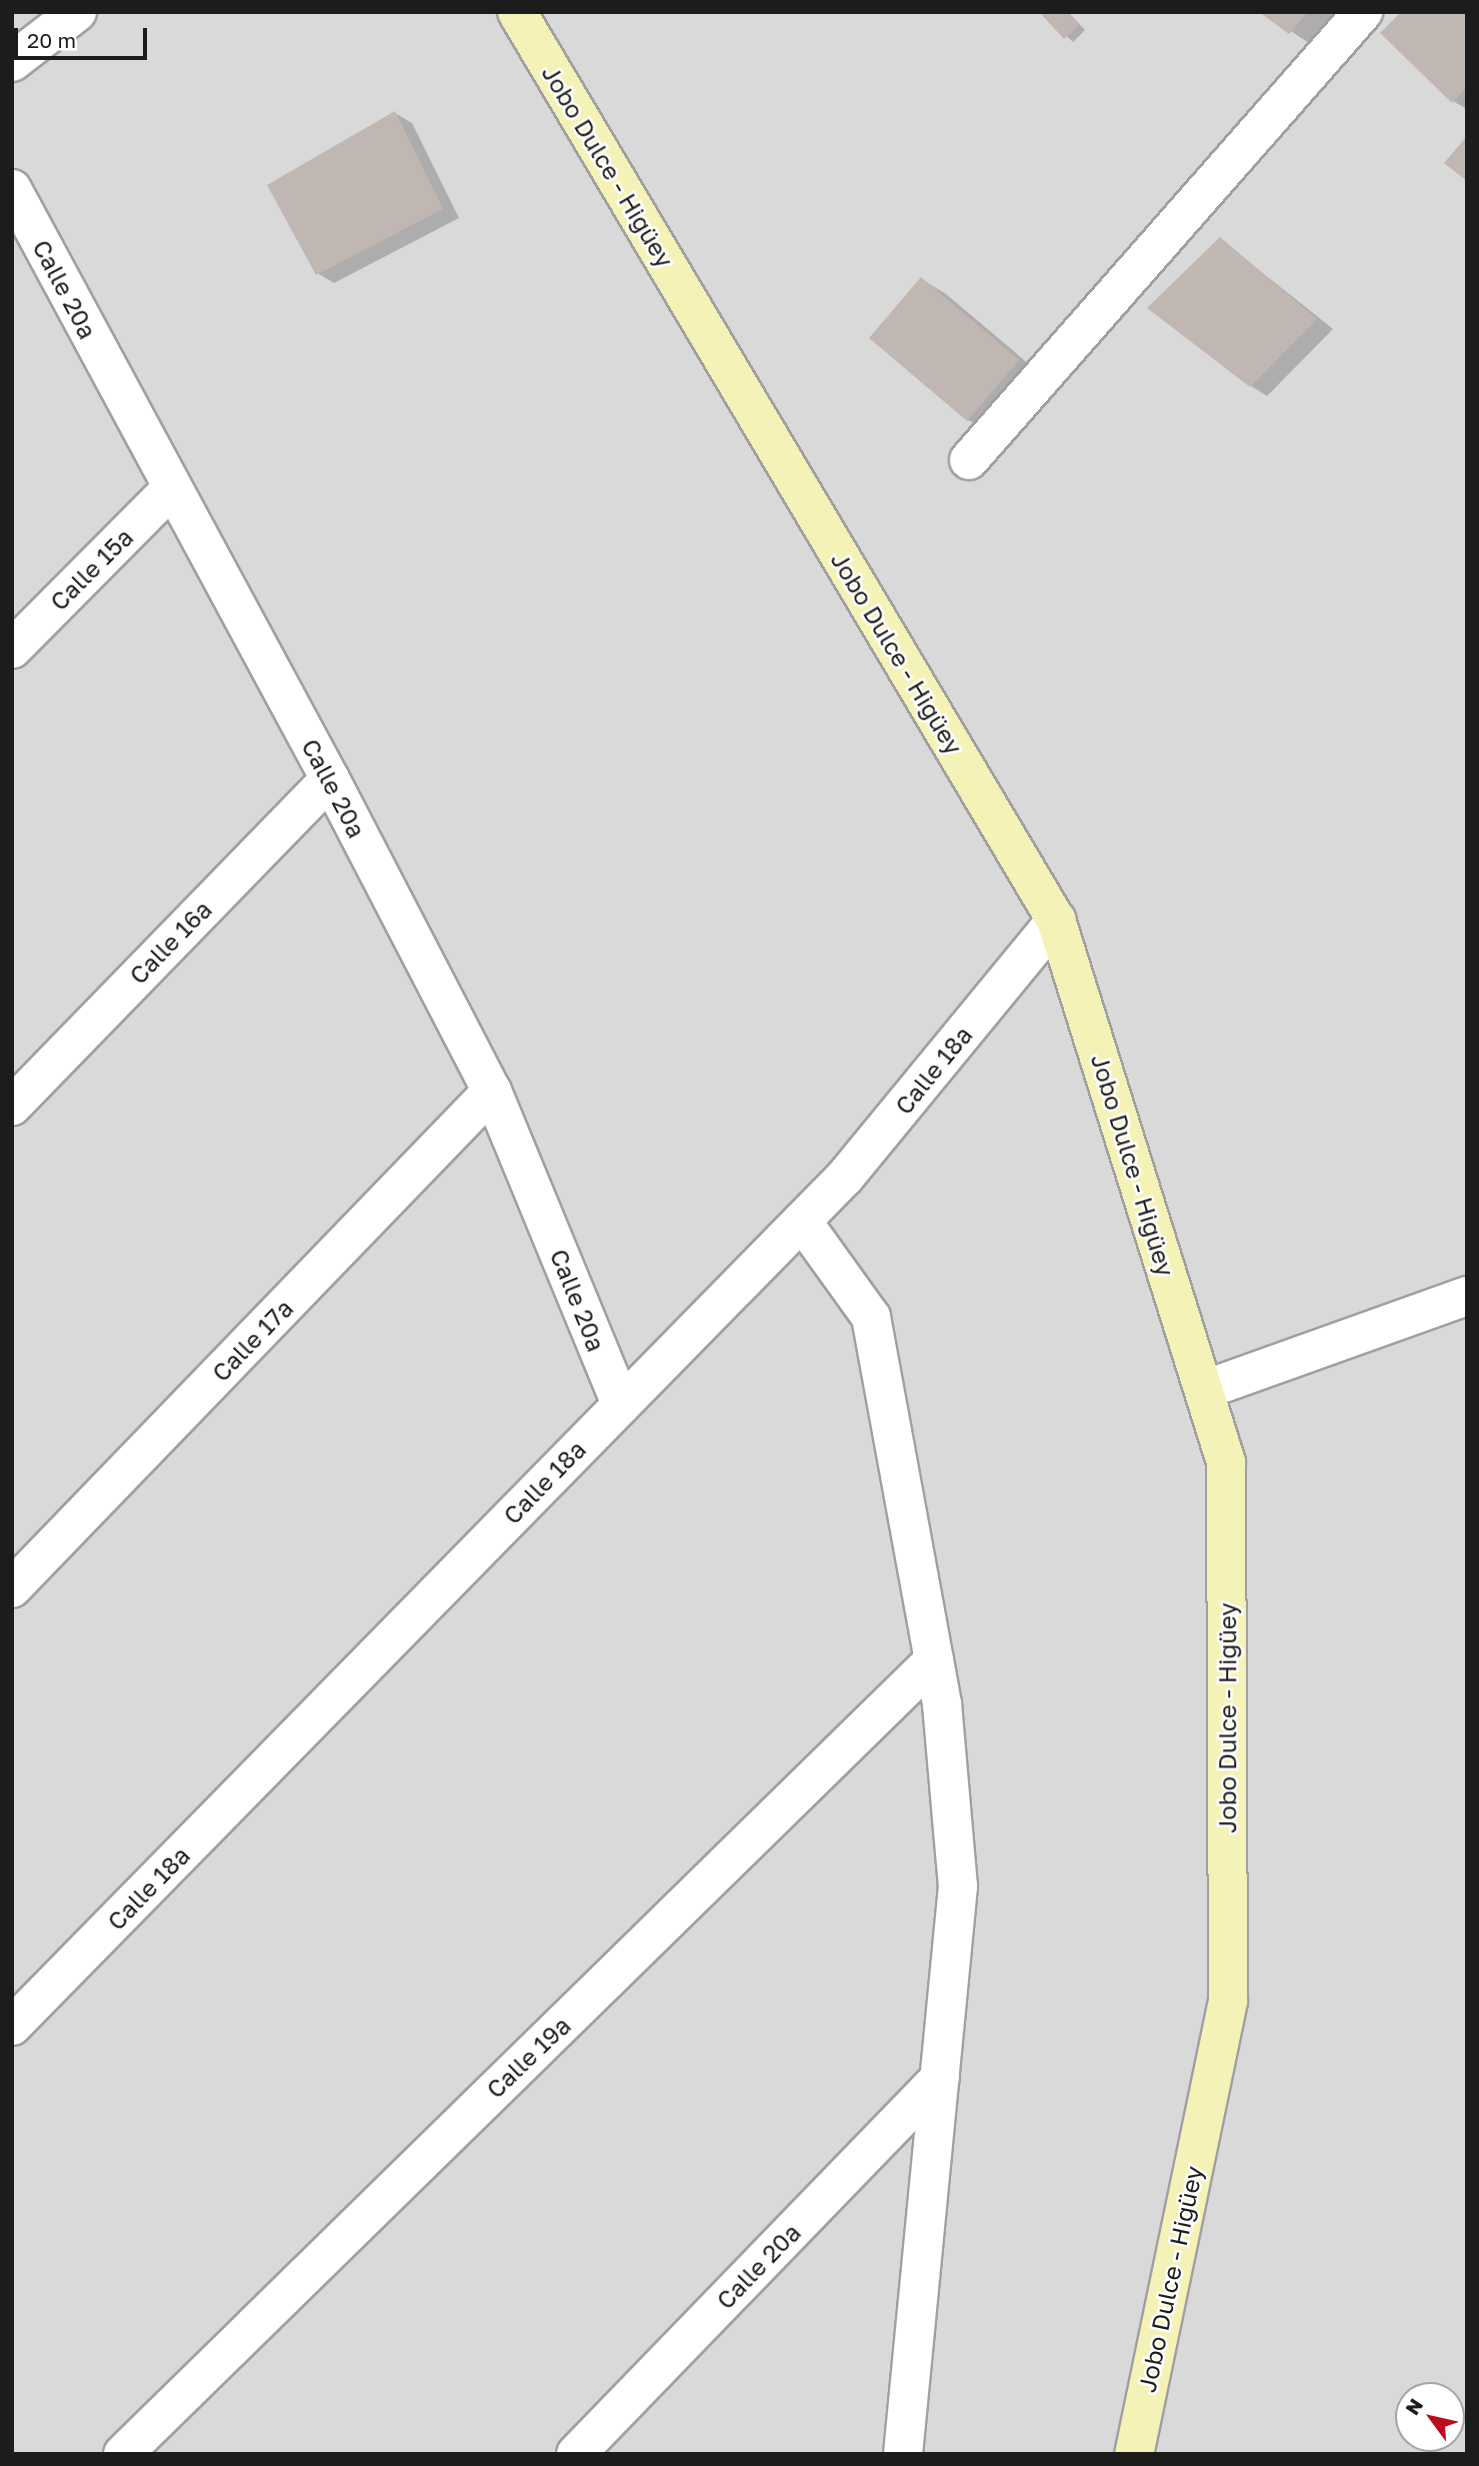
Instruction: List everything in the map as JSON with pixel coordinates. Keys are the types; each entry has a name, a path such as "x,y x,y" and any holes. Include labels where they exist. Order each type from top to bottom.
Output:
{"street":[{"path":"12,62 77,12"},
{"name":"Jobo Dulce - Higüey","path":"517,12 1056,920 1226,1462 1228,2001 1134,2454"},
{"path":"970,460 1363,12"},
{"name":"Calle 20ª","path":"12,189 170,489 330,779 492,1091 621,1404"},
{"name":"Calle 15ª","path":"12,649 170,489"},
{"name":"Calle 16ª","path":"12,1106 330,779"},
{"name":"Calle 18ª","path":"12,2026 845,1177 1056,920"},
{"name":"Calle 17ª","path":"12,1588 492,1091"},
{"path":"802,1221 872,1317 942,1704 958,1886 903,2454"},
{"path":"1204,1390 1467,1296"},
{"name":"Calle 19ª","path":"123,2454 934,1660"},
{"name":"Calle 20ª","path":"576,2454 940,2078"}],"shaded area":[{"path":"12,12 1467,12 1467,2454 12,2454"}],"building":[{"path":"1039,12 1067,12 1079,25 1064,39"},
{"path":"1259,12 1308,12 1289,34"},
{"path":"1401,12 1467,12 1467,87 1452,103 1380,33"},
{"path":"395,111 443,209 316,275 267,185"},
{"path":"1467,136 1467,181 1444,163"},
{"path":"1220,237 1317,319 1250,387 1147,308"},
{"path":"921,277 1019,360 967,421 869,338"}]}
